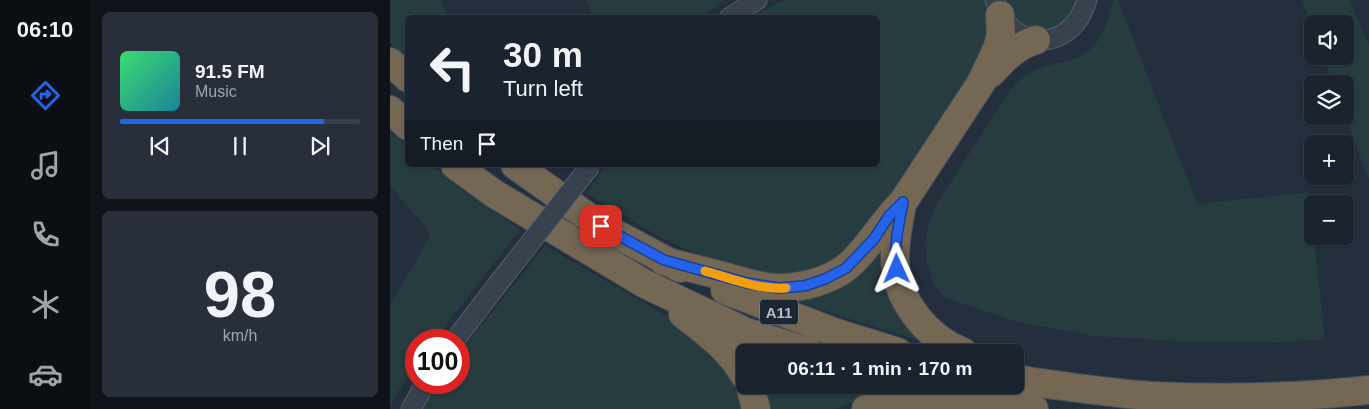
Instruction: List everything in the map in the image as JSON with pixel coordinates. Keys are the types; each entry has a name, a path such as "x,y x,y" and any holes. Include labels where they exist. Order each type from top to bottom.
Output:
{"highway":[{"path":"664,260 747,283 778,288 804,286 825,279 846,268 874,239 889,216 903,202 981,83 998,49 1001,36 996,4"},
{"path":"981,83 1008,54 1024,44 1036,40"},
{"path":"390,62 405,75"},
{"path":"390,110 405,123"},
{"name":"A11","path":"458,167 493,193 645,284 746,332 784,344"},
{"name":"A11","path":"518,167 601,226 718,287 768,308 872,344"},
{"path":"903,202 895,258 898,280 906,300 916,316 938,339 948,344"},
{"path":"645,284 721,344 736,362"},
{"path":"1024,378 1151,396 1250,398 1335,394 1369,390"},
{"path":"752,394 756,409"},
{"path":"950,394 1034,409"},
{"path":"866,409 899,404 950,409"}],"street":[{"path":"734,15 757,0"},
{"path":"996,4 1009,27 1021,36 1036,40 1050,39 1064,34 1076,24 1083,12 1086,0"},
{"path":"464,329 496,285 589,167"},
{"path":"411,409 419,394"}],"green space":[{"path":"390,0 441,0 447,15 405,15 405,58 390,42"},
{"path":"586,0 725,0 704,15 592,15"},
{"path":"785,0 984,0 992,21 985,55 863,240 808,277 737,273 658,236 586,193 606,167 880,167 880,15 754,15"},
{"path":"1007,0 1076,0 1072,13 1065,22 1043,29 1031,27 1020,22 1012,13"},
{"path":"1113,0 1118,0 1197,204 1309,192 1309,195 1304,195 1304,245 1315,245 1325,339 1281,342 1179,341 1094,336 1017,322 944,297 934,286 927,262 926,244 928,225 934,208 1004,100 1022,78 1033,71 1068,61 1087,52 1100,38 1108,20"},
{"path":"1302,0 1350,0 1369,46 1369,180 1354,135 1349,125 1354,125 1354,75 1330,75 1326,65 1354,65 1354,15 1307,15"},
{"path":"390,131 405,144 405,167 434,167 465,192 520,230 443,329 405,329 405,380 390,407 390,306 429,238 429,232 390,186"},
{"path":"886,238 927,343 793,299"},
{"path":"545,246 681,324 720,351 736,385 736,394 740,394 747,409 420,409 429,394 470,394 470,339"},
{"path":"762,394 880,394 886,396 834,409 765,409"}],"slow traffic":[{"path":"705,271 747,283 786,288"}],"route":[{"path":"601,226 664,260 747,283 778,288 804,286 825,279 846,268 874,239 889,216 903,202 895,258 897,269"}]}
